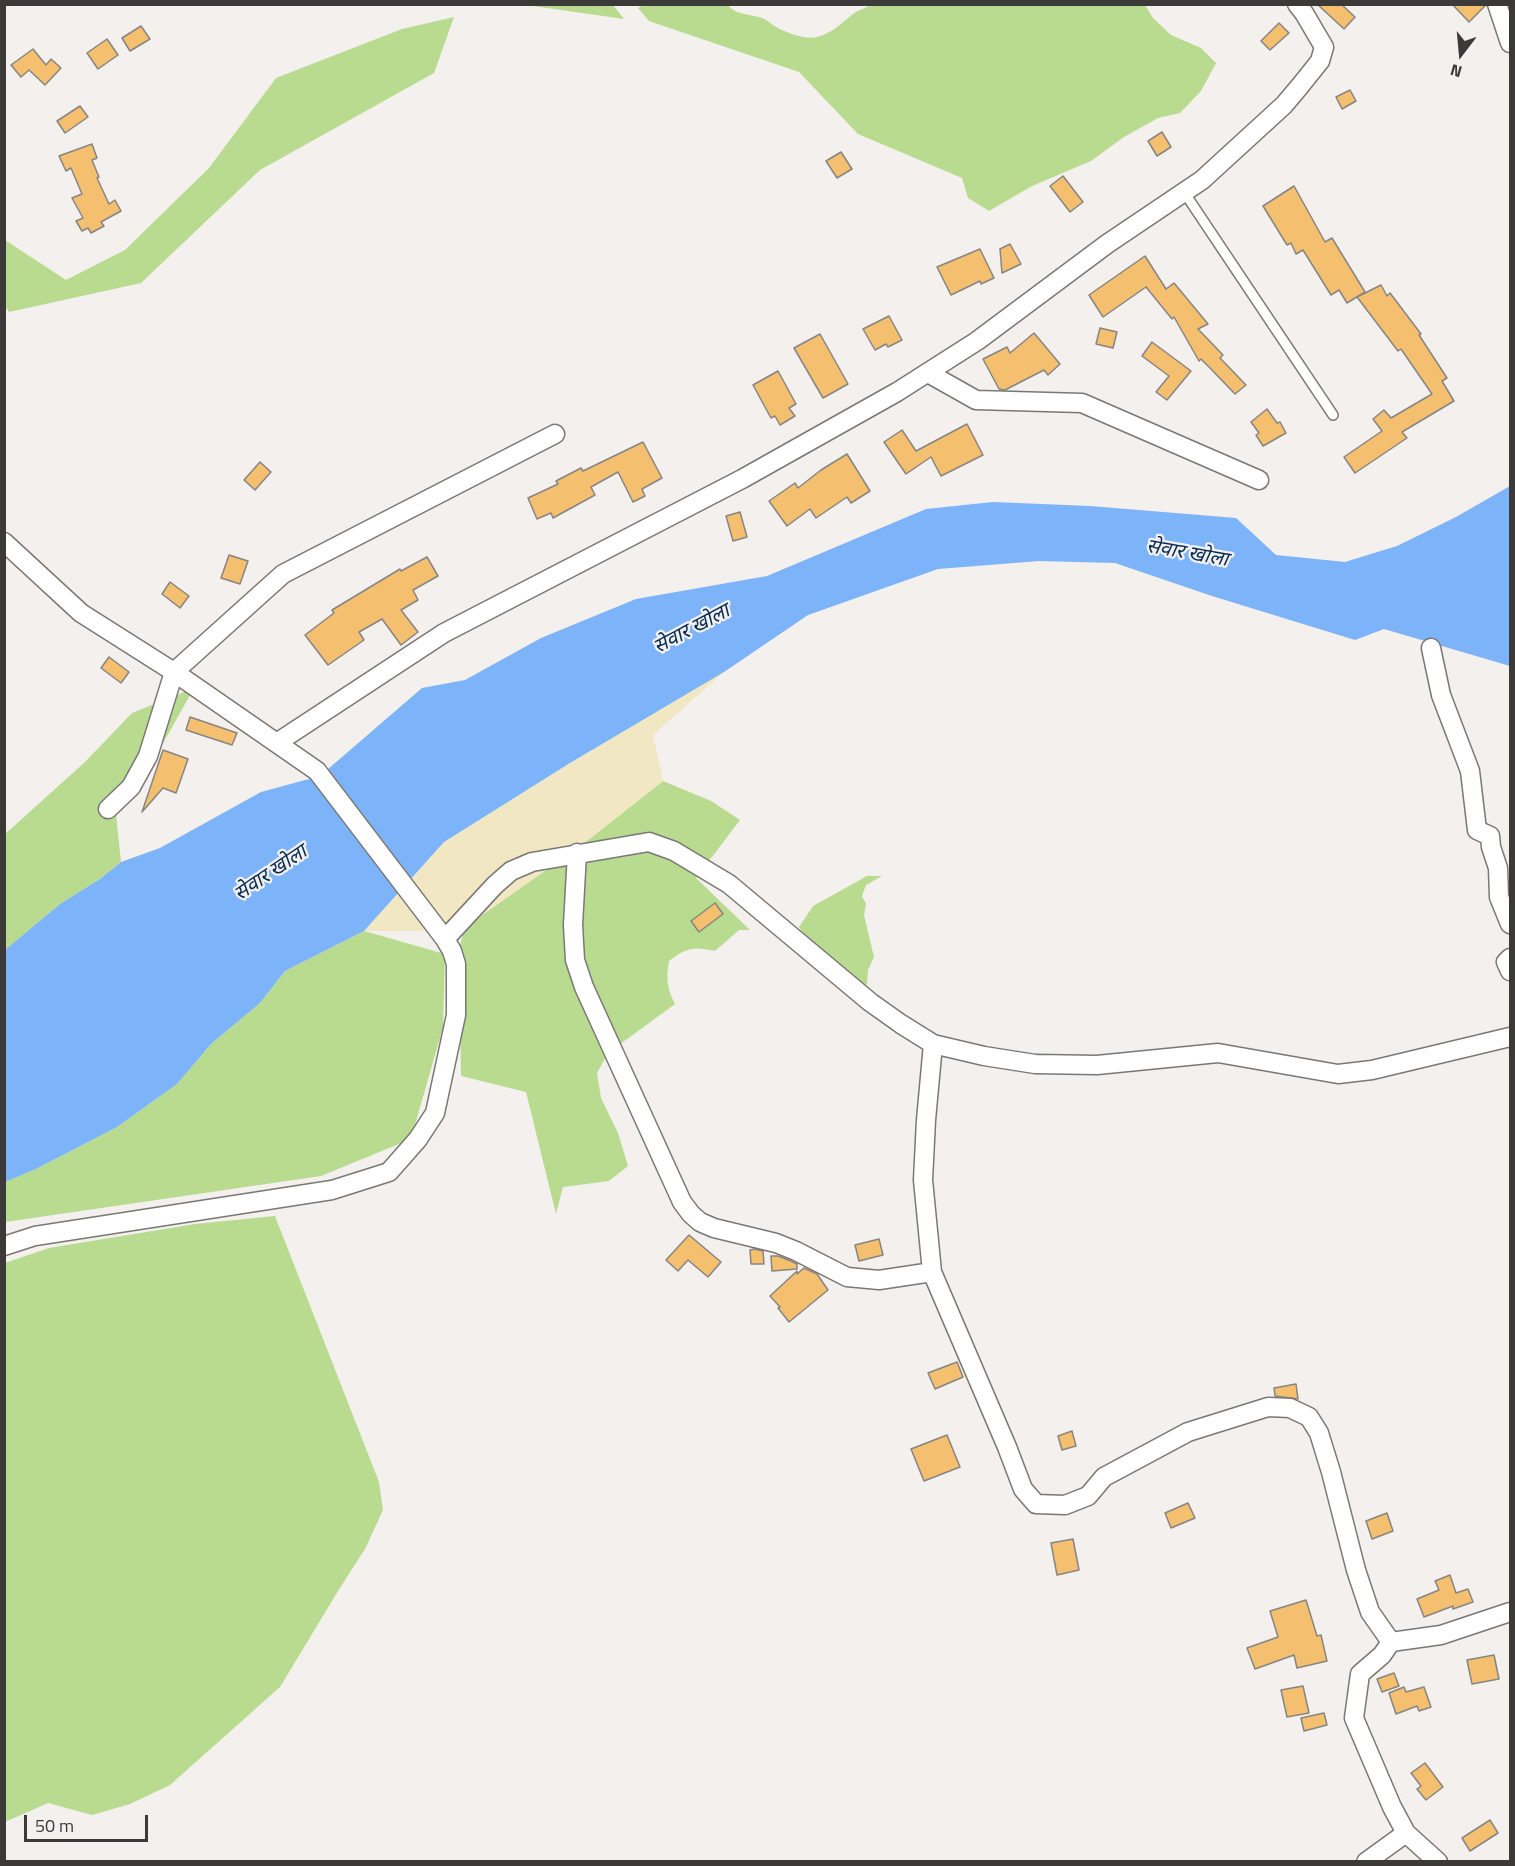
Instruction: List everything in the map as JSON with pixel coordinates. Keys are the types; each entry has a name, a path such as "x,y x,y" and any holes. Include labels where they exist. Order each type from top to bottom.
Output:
{"street":[{"path":"278,742 444,633 742,479 897,392 977,341 1107,244 1202,180 1284,105 1320,61 1324,47 1296,4"},
{"path":"1497,4 1510,43"},
{"path":"927,373 976,400 1082,403 1259,480"},
{"path":"108,809 131,787 148,756 174,672 283,574 555,434"},
{"path":"4,542 81,613 174,672 317,771 428,915 452,951 456,964 456,1015 435,1113 418,1139 389,1172 332,1190 35,1236 4,1246"},
{"path":"1431,648 1441,695 1470,771 1477,830 1490,836 1498,868 1499,897 1510,924"},
{"path":"445,939 511,871 532,862 649,842 674,851 729,884 870,1002 933,1044 984,1056 1035,1064 1097,1065 1218,1053 1338,1074 1372,1070 1510,1037"},
{"path":"576,853 573,925 575,960 589,998 682,1202 691,1214 700,1222 714,1228 757,1238 796,1251 847,1277 879,1280 932,1272"},
{"path":"1510,958 1506,962 1510,971"},
{"path":"933,1044 923,1180 932,1272 1023,1490 1036,1504 1065,1505 1088,1496 1104,1477 1188,1432 1268,1407 1290,1408 1309,1417 1318,1433 1370,1612 1391,1642"},
{"path":"1438,1862 1406,1833 1392,1808 1353,1718 1360,1674 1382,1655 1391,1642 1441,1635 1510,1611"},
{"path":"1366,1862 1406,1833"}],"lane":[{"path":"1184,192 1333,415"}],"green space":[{"path":"526,5 613,5 624,19"},
{"path":"643,5 728,5 735,11 762,18 794,35 813,38 829,33 855,13 870,5 1145,5 1153,18 1171,35 1201,48 1216,63 1201,91 1180,113 1158,118 1124,137 1091,161 1032,186 989,211 968,198 962,178 858,134 799,72 649,21 638,8"},
{"path":"454,17 434,73 260,170 141,283 9,312 5,306 5,240 66,280 125,250 209,168 276,78 402,29"},
{"path":"194,688 162,745 116,814 121,862 100,879 60,904 5,950 4,835 85,762 132,713"},
{"path":"663,781 711,801 740,820 696,878 750,930 739,930 715,951 690,949 669,961 668,983 675,1004 608,1053 597,1073 601,1098 618,1133 628,1166 609,1181 563,1187 556,1214 526,1092 461,1076 459,949 465,927 583,844"},
{"path":"867,876 882,876 866,885 862,896 866,904 864,915 874,957 868,970 867,985 839,974 810,944 799,927 813,906"},
{"path":"364,931 445,954 443,1027 411,1139 321,1176 5,1222 4,1182 36,1169 117,1127 177,1084 211,1044 260,1003 285,971"},
{"path":"275,1216 379,1482 383,1510 365,1549 280,1687 170,1785 130,1804 92,1815 48,1803 5,1822 5,1263 49,1248 195,1224"}],"sand":[{"path":"724,672 653,735 663,781 583,844 465,927 421,931 364,931 444,842 570,763"}],"water":[{"name":"सेवार खोला","path":"1510,486 1510,666 1384,629 1355,640 1115,563 1039,561 938,569 808,615 724,672 570,763 444,842 364,931 285,971 260,1003 211,1044 177,1084 117,1127 36,1169 5,1182 5,950 60,904 100,879 121,862 160,848 261,792 320,776 422,688 465,680 541,638 636,599 767,576 926,509 993,502 1090,506 1236,518 1276,555 1345,562 1397,546 1456,517"}],"building":[{"path":"1317,4 1341,4 1355,17 1344,29"},
{"path":"1452,4 1486,4 1486,5 1469,22"},
{"path":"1279,23 1289,33 1270,50 1261,41"},
{"path":"141,26 150,39 130,51 122,38"},
{"path":"107,39 118,55 98,69 87,53"},
{"path":"33,49 46,65 51,59 61,68 45,85 29,70 21,77 11,65"},
{"path":"1350,90 1356,101 1342,109 1336,97"},
{"path":"80,106 88,117 65,133 57,121"},
{"path":"1162,132 1171,147 1157,156 1148,141"},
{"path":"92,144 97,158 92,160 99,177 97,178 109,204 115,200 121,211 101,222 104,226 91,233 88,228 82,231 76,221 83,218 72,198 82,194 71,168 66,171 59,156"},
{"path":"841,152 852,169 837,178 826,161"},
{"path":"1063,176 1083,202 1070,212 1050,186"},
{"path":"1294,186 1325,242 1332,238 1365,292 1347,303 1339,290 1331,295 1303,250 1296,254 1291,243 1287,245 1263,206"},
{"path":"1010,244 1021,264 1002,273 1000,249"},
{"path":"980,249 994,278 981,284 980,281 951,295 937,267"},
{"path":"1145,256 1166,289 1174,283 1208,324 1198,329 1223,355 1220,358 1246,385 1235,394 1201,359 1199,361 1174,317 1172,319 1146,287 1103,317 1089,295"},
{"path":"1381,285 1387,296 1390,293 1421,334 1419,335 1447,378 1442,381 1454,401 1402,432 1407,438 1355,473 1344,457 1382,431 1373,419 1384,410 1391,418 1432,394 1401,349 1398,351 1357,297"},
{"path":"889,316 902,340 888,347 886,344 875,350 863,329"},
{"path":"1100,328 1117,332 1113,348 1096,344"},
{"path":"1034,333 1060,364 1048,375 1044,370 1005,390 999,389 983,359 1007,347 1010,353"},
{"path":"820,334 848,384 823,398 794,348"},
{"path":"1152,342 1191,371 1167,400 1156,392 1169,376 1142,356"},
{"path":"778,371 796,404 789,408 795,416 780,425 775,416 771,418 753,385"},
{"path":"1267,409 1277,423 1280,422 1286,433 1263,446 1256,435 1259,433 1251,422"},
{"path":"967,424 983,455 941,476 931,457 906,474 884,442 902,430 916,451"},
{"path":"643,442 662,478 642,489 645,496 633,502 618,472 591,487 595,495 553,518 551,513 537,519 528,498 558,484 556,481 581,468 583,471"},
{"path":"847,454 870,491 851,503 847,497 816,518 810,509 787,526 769,501 795,483 798,488"},
{"path":"260,462 271,472 255,490 244,480"},
{"path":"740,512 747,537 733,541 726,516"},
{"path":"229,555 248,561 240,584 221,578"},
{"path":"427,557 438,576 413,590 418,600 401,610 418,632 401,645 382,619 359,632 364,640 328,665 305,635 334,613 332,610 400,569 401,571"},
{"path":"170,582 189,596 180,608 162,594"},
{"path":"109,657 129,672 121,683 101,668"},
{"path":"190,717 237,733 232,745 186,730"},
{"path":"163,750 188,759 176,793 163,788 142,812"},
{"path":"715,903 723,914 699,932 691,921"},
{"path":"689,1235 721,1262 708,1277 688,1260 678,1271 666,1260"},
{"path":"879,1239 883,1255 859,1261 855,1245"},
{"path":"750,1250 763,1251 764,1264 751,1264"},
{"path":"771,1256 778,1256 797,1264 797,1269 772,1271"},
{"path":"804,1268 817,1274 828,1290 789,1322 770,1296 797,1271 797,1274"},
{"path":"957,1362 963,1377 935,1389 928,1373"},
{"path":"1296,1384 1298,1399 1275,1396 1274,1388"},
{"path":"1072,1431 1076,1446 1062,1450 1058,1436"},
{"path":"947,1435 960,1467 924,1481 911,1449"},
{"path":"1188,1503 1195,1518 1171,1528 1165,1513"},
{"path":"1387,1513 1393,1531 1372,1539 1366,1521"},
{"path":"1073,1539 1079,1570 1057,1575 1051,1543"},
{"path":"1450,1575 1456,1593 1468,1589 1473,1602 1453,1609 1453,1606 1424,1617 1417,1599 1439,1590 1435,1581"},
{"path":"1306,1600 1317,1636 1321,1635 1327,1661 1297,1668 1294,1655 1255,1669 1247,1648 1278,1637 1270,1611"},
{"path":"1494,1655 1499,1679 1472,1684 1467,1660"},
{"path":"1394,1673 1399,1686 1382,1692 1377,1679"},
{"path":"1303,1686 1309,1713 1287,1717 1281,1690"},
{"path":"1404,1687 1406,1692 1424,1687 1431,1707 1419,1711 1417,1706 1396,1714 1389,1693"},
{"path":"1324,1713 1327,1725 1304,1731 1301,1718"},
{"path":"1425,1763 1443,1787 1426,1800 1417,1789 1421,1786 1411,1773"},
{"path":"1490,1820 1498,1833 1470,1851 1462,1838"}]}
